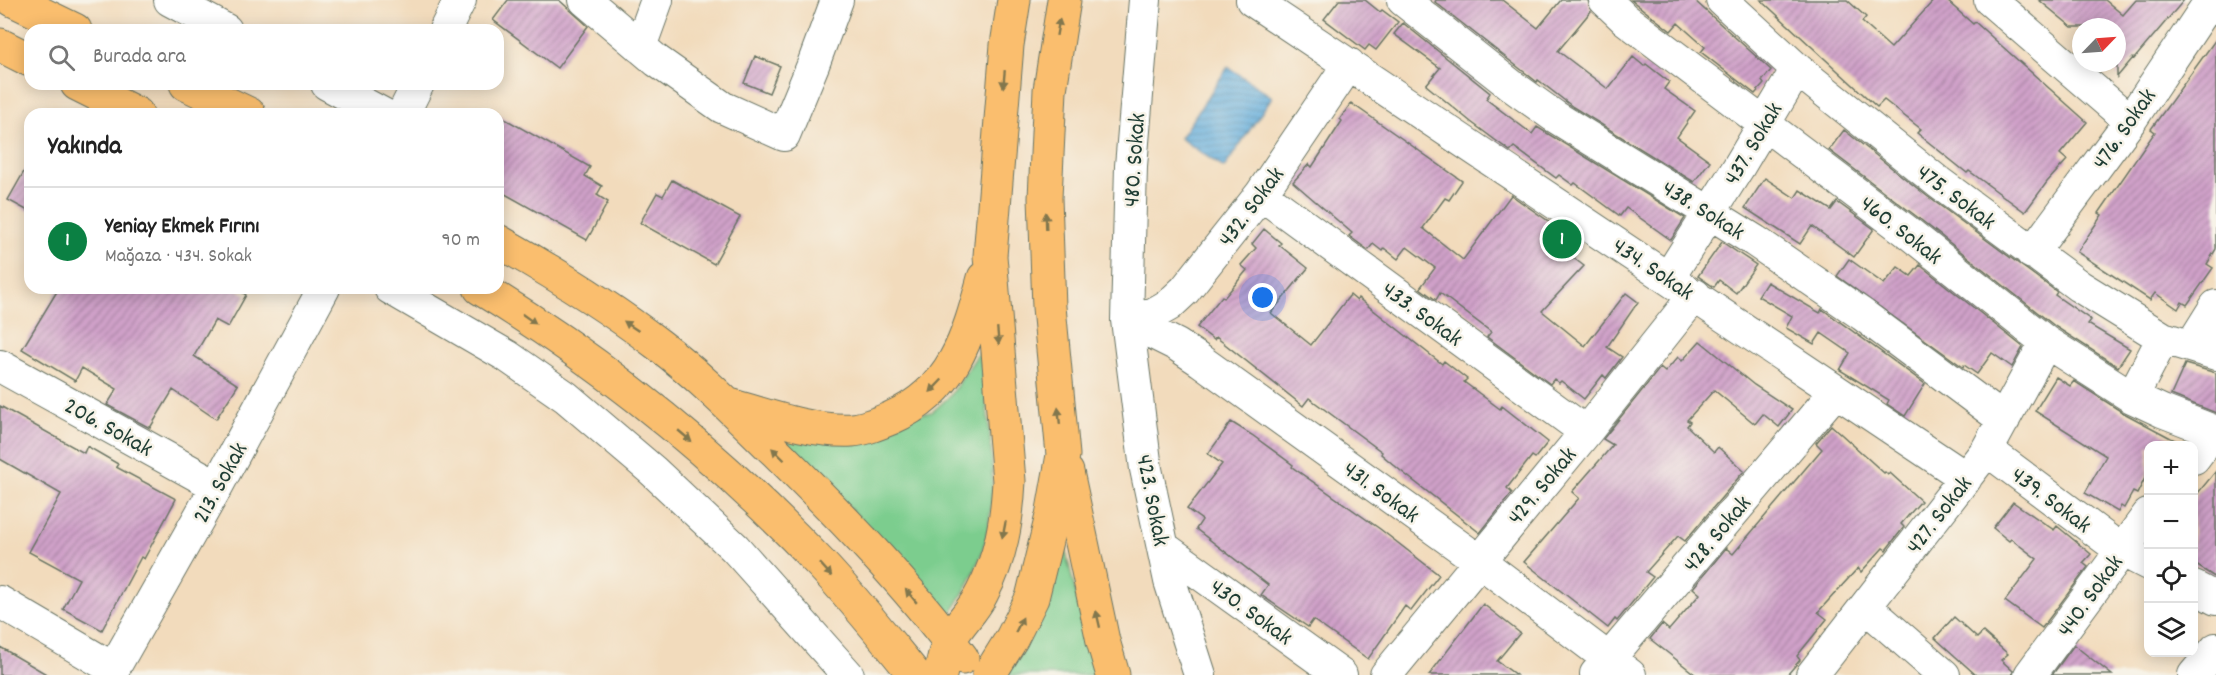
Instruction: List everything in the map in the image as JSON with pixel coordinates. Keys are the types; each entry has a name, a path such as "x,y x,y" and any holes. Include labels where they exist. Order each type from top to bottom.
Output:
{"highway":[{"path":"13,0 63,24"},
{"path":"940,675 949,641 986,586 997,557 1008,510 1009,472 990,256 1007,45 1014,0"},
{"path":"1064,0 1050,90 1045,198 1049,307 1063,455 1083,556 1113,675"},
{"path":"0,45 24,57"},
{"path":"89,90 125,108"},
{"path":"199,90 236,108"},
{"path":"504,245 594,300 658,344 728,405 828,504 878,558 975,675"},
{"path":"728,405 829,429 853,430 876,424 901,413 916,404 938,384 955,363 971,330 990,256"},
{"path":"490,294 522,313 600,369 657,412 724,469 821,564 915,675"},
{"path":"989,675 1012,638 1032,598 1063,455"}],"street":[{"path":"170,0 215,24"},
{"path":"448,24 460,0"},
{"path":"585,0 640,47 722,107 784,135 837,0"},
{"path":"640,47 657,0"},
{"name":"480. Sokak","path":"1127,320 1131,166 1145,0"},
{"name":"434. Sokak","path":"1252,0 1966,477"},
{"name":"438. Sokak","path":"1403,0 1554,116 1708,212 1863,315 2004,420"},
{"name":"460. Sokak","path":"1605,0 1625,19 1905,230 2046,342 2132,397 2215,432"},
{"name":"475. Sokak","path":"1722,0 1797,69 1938,182 2032,253 2079,286 2190,346"},
{"name":"476. Sokak","path":"2032,253 2130,121 2211,0"},
{"path":"1993,1 2130,121"},
{"name":"432. Sokak","path":"1127,320 1155,313 1169,305 1185,290 1261,194 1349,64"},
{"name":"437. Sokak","path":"1669,277 1797,69"},
{"path":"338,90 372,108"},
{"path":"406,108 415,90"},
{"name":"433. Sokak","path":"1261,194 1586,432"},
{"name":"213. Sokak","path":"112,672 218,486 321,294"},
{"path":"400,294 507,356 566,397 653,471 735,548 848,675"},
{"name":"429. Sokak","path":"1386,675 1478,560 1586,432 1695,295"},
{"path":"2132,397 2190,346 2216,306"},
{"name":"423. Sokak","path":"1127,320 1146,469 1181,621 1200,675"},
{"name":"431. Sokak","path":"1127,320 1177,345 1478,560 1611,670"},
{"name":"427. Sokak","path":"1812,675 1987,450 2046,342"},
{"name":"206. Sokak","path":"0,366 218,486"},
{"name":"428. Sokak","path":"1611,670 1836,391"},
{"path":"2198,452 2215,432"},
{"name":"439. Sokak","path":"1987,450 2121,550 2144,562"},
{"name":"440. Sokak","path":"2030,675 2144,520"},
{"name":"430. Sokak","path":"1163,547 1341,675"},
{"path":"2198,590 2216,599"},
{"path":"0,602 112,672"},
{"path":"1866,607 1944,675"},
{"path":"2194,675 2216,649"}],"green space":[{"path":"980,351 989,425 992,501 989,526 980,558 969,583 950,615 781,435 932,412 950,396"},
{"path":"1064,545 1096,675 1007,675 1039,623 1049,600"}],"water":[{"path":"1228,67 1272,97 1224,168 1180,138"}],"building":[{"path":"508,0 559,0 588,26 557,68 504,28 504,24 498,24 493,20"},
{"path":"1339,0 1365,0 1398,22 1376,50 1369,45 1365,50 1324,19"},
{"path":"1436,0 1502,0 1538,28 1561,0 1588,0 1591,11 1558,51 1608,89 1633,57 1644,66 1646,64 1669,82 1664,89 1695,111 1677,137 1710,161 1694,182 1573,107 1538,80 1537,82 1435,2"},
{"path":"1631,0 1694,0 1771,70 1762,81 1764,84 1755,94 1701,52 1705,47 1678,23 1671,31"},
{"path":"1761,0 1847,0 1866,17 1862,22 1891,48 1934,0 1946,0 1973,24 1975,22 2087,122 2060,154 2067,160 2025,212 1969,171 1967,173 1917,133 1921,129 1884,100 1877,107"},
{"path":"2039,0 2105,0 2123,15 2136,0 2184,0 2126,66 2126,18 2072,18 2072,27"},
{"path":"1403,23 1490,93 1486,99 1532,134 1537,127 1685,218 1671,240 1626,208 1620,216 1575,183 1573,185 1559,175 1556,178 1514,147 1510,151 1471,122 1426,85 1440,68 1394,34"},
{"path":"2216,39 2216,249 2207,264 2213,268 2187,305 2182,302 2178,309 2155,293 2150,300 2077,252 2102,215 2099,213 2155,132 2151,129"},
{"path":"755,56 780,66 769,93 744,83"},
{"path":"1351,103 1462,181 1449,200 1445,198 1423,228 1463,260 1511,195 1581,244 1571,256 1584,266 1542,311 1585,346 1626,293 1638,302 1607,347 1622,357 1606,378 1603,375 1584,399 1561,381 1559,383 1554,379 1550,384 1487,337 1491,332 1440,293 1436,300 1420,288 1435,268 1407,247 1398,259 1384,248 1382,251 1373,244 1368,250 1349,236 1352,233 1293,182 1309,164 1312,167"},
{"path":"504,118 590,167 585,176 602,186 597,195 608,202 587,240 504,193"},
{"path":"1844,130 1927,196 2057,292 2055,295 2091,320 2088,324 2130,349 2118,367 2056,327 1829,150"},
{"path":"24,172 24,209 8,200"},
{"path":"1765,178 1795,198 1800,190 1831,210 1837,202 1874,229 1854,257 1812,226 1800,244 1745,208"},
{"path":"672,180 740,217 714,264 640,223 657,193 663,196"},
{"path":"1264,229 1281,243 1279,245 1308,268 1271,313 1311,345 1350,295 1357,301 1358,298 1442,364 1444,361 1467,379 1464,382 1500,409 1502,406 1548,442 1535,458 1532,456 1507,488 1512,493 1480,533 1401,471 1381,454 1382,452 1309,398 1303,406 1216,337 1214,340 1197,327 1247,270 1241,265 1256,248 1252,244"},
{"path":"1722,242 1756,265 1736,293 1719,280 1714,287 1698,276"},
{"path":"1849,259 1884,284 1898,267 1911,276 1920,265 2023,347 2012,367 1992,353 1977,374 1964,365 1963,367 1837,276"},
{"path":"1767,282 1820,313 1822,309 1925,384 1905,416 1887,404 1889,400 1840,370 1850,353 1821,333 1814,344 1786,328 1792,316 1758,296"},
{"path":"55,294 246,295 228,327 215,320 194,356 238,385 216,419 173,390 150,428 107,405 117,389 82,368 75,381 22,349"},
{"path":"1700,341 1754,385 1792,410 1779,427 1763,414 1755,424 1714,390 1687,420 1690,422 1687,426 1714,452 1718,447 1744,471 1685,541 1678,536 1646,572 1653,577 1617,621 1615,619 1608,628 1524,562 1579,498 1572,492 1613,445 1603,439 1660,368 1665,372 1678,357 1682,361"},
{"path":"2185,364 2216,373 2216,413 2171,395"},
{"path":"2056,377 2070,386 2074,381 2122,412 2176,441 2144,441 2144,480 2137,494 2133,492 2124,508 2121,506 2118,512 2085,493 2106,456 2035,411"},
{"path":"0,406 84,453 87,446 118,464 116,467 176,499 144,559 141,557 102,630 63,609 79,579 29,552 61,494 0,459"},
{"path":"1231,422 1293,465 1292,467 1380,529 1439,575 1411,611 1405,606 1368,659 1313,620 1308,627 1261,595 1268,585 1196,529 1202,520 1187,509 1222,464 1208,454"},
{"path":"1831,425 1884,473 1888,475 1890,473 1921,501 1901,524 1904,527 1886,550 1883,548 1861,572 1858,568 1818,612 1827,619 1797,656 1800,660 1787,675 1696,675 1650,639 1662,624 1669,630 1700,594 1693,588 1726,548 1733,554 1822,449 1816,443"},
{"path":"2216,471 2216,578 2198,566 2198,493"},
{"path":"2013,502 2054,530 2057,526 2091,554 2083,563 2088,567 2042,628 2005,601 2037,559 1993,528"},
{"path":"1483,604 1520,633 1497,661 1516,675 1429,675"},
{"path":"1954,617 1977,638 1983,632 2008,654 2001,660 2013,671 2012,675 1976,675 1935,638"},
{"path":"2074,645 2112,675 2052,675"},
{"path":"0,647 48,675 0,675"}],"place":[{"name":"Yeniay Ekmek Fırını","path":"1562,239"}]}
